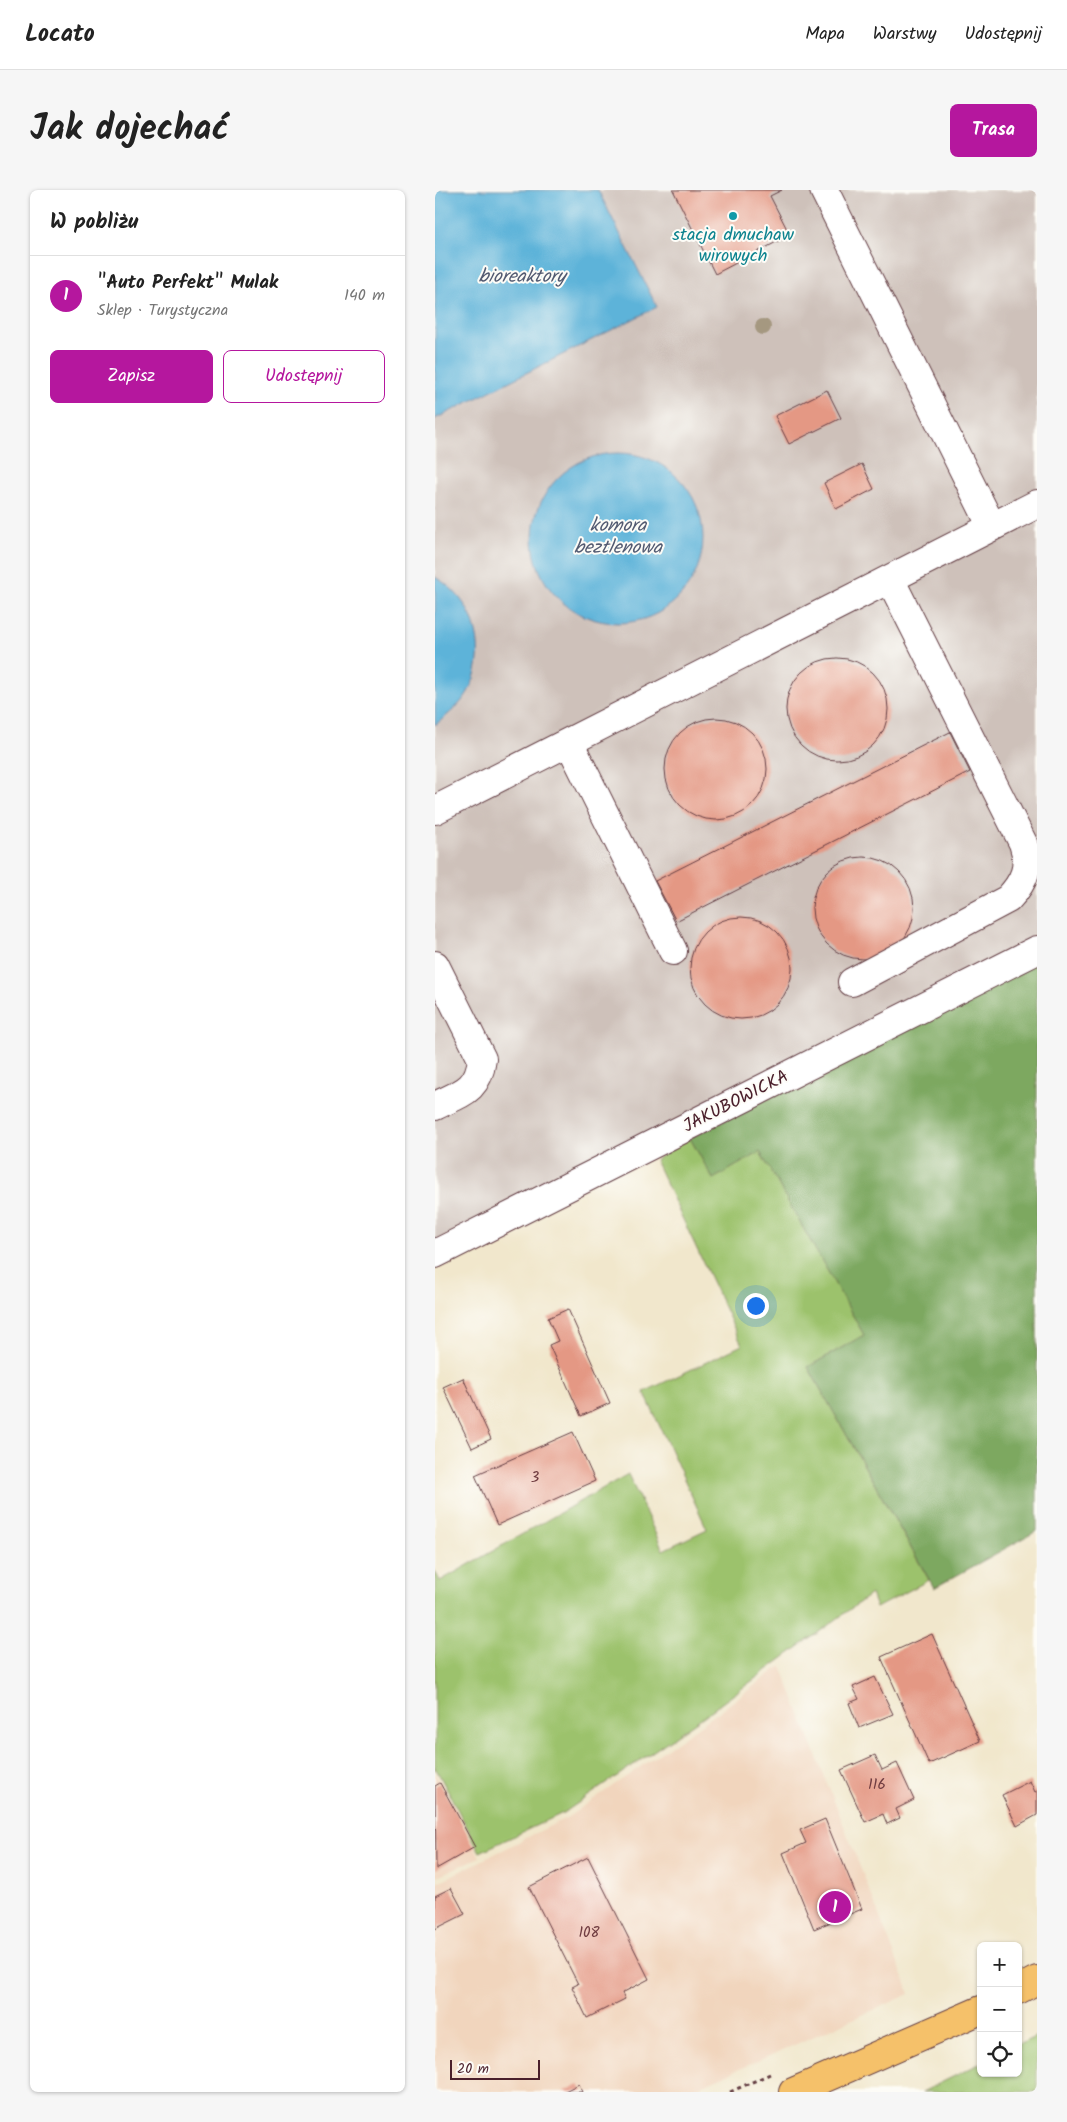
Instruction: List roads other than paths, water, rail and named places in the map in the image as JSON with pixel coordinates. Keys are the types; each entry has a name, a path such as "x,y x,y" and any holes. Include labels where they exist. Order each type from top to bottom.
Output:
{"main road":[{"path":"1022,1988 1037,1980"},
{"path":"793,2092 977,2012"}],"street":[{"path":"824,190 992,527"},
{"path":"435,810 1037,504"},
{"path":"852,982 1008,899 1019,888 1026,874 1028,856 1023,842 890,579"},
{"path":"569,742 673,951"},
{"name":"JAKUBOWICKA","path":"435,1254 1037,950"},
{"path":"435,965 482,1059 480,1074 472,1088 435,1106"}],"water":[{"name":"bioreaktory","path":"435,190 598,190 657,307 435,419"},
{"name":"komora beztlenowa","path":"610,453 626,453 651,459 672,472 684,484 697,505 703,538 697,571 684,592 672,604 651,617 626,623 610,623 585,617 564,604 552,592 539,571 533,546 533,530 539,505 552,484 564,472 585,459"},
{"path":"435,577 459,597 468,610 478,639 478,655 476,671 468,692 456,708 435,725"}],"place":[{"name":"stacja dmuchaw wirowych","path":"733,216"},
{"name":"\"Auto Perfekt\" Mulak","path":"835,1907"}]}
